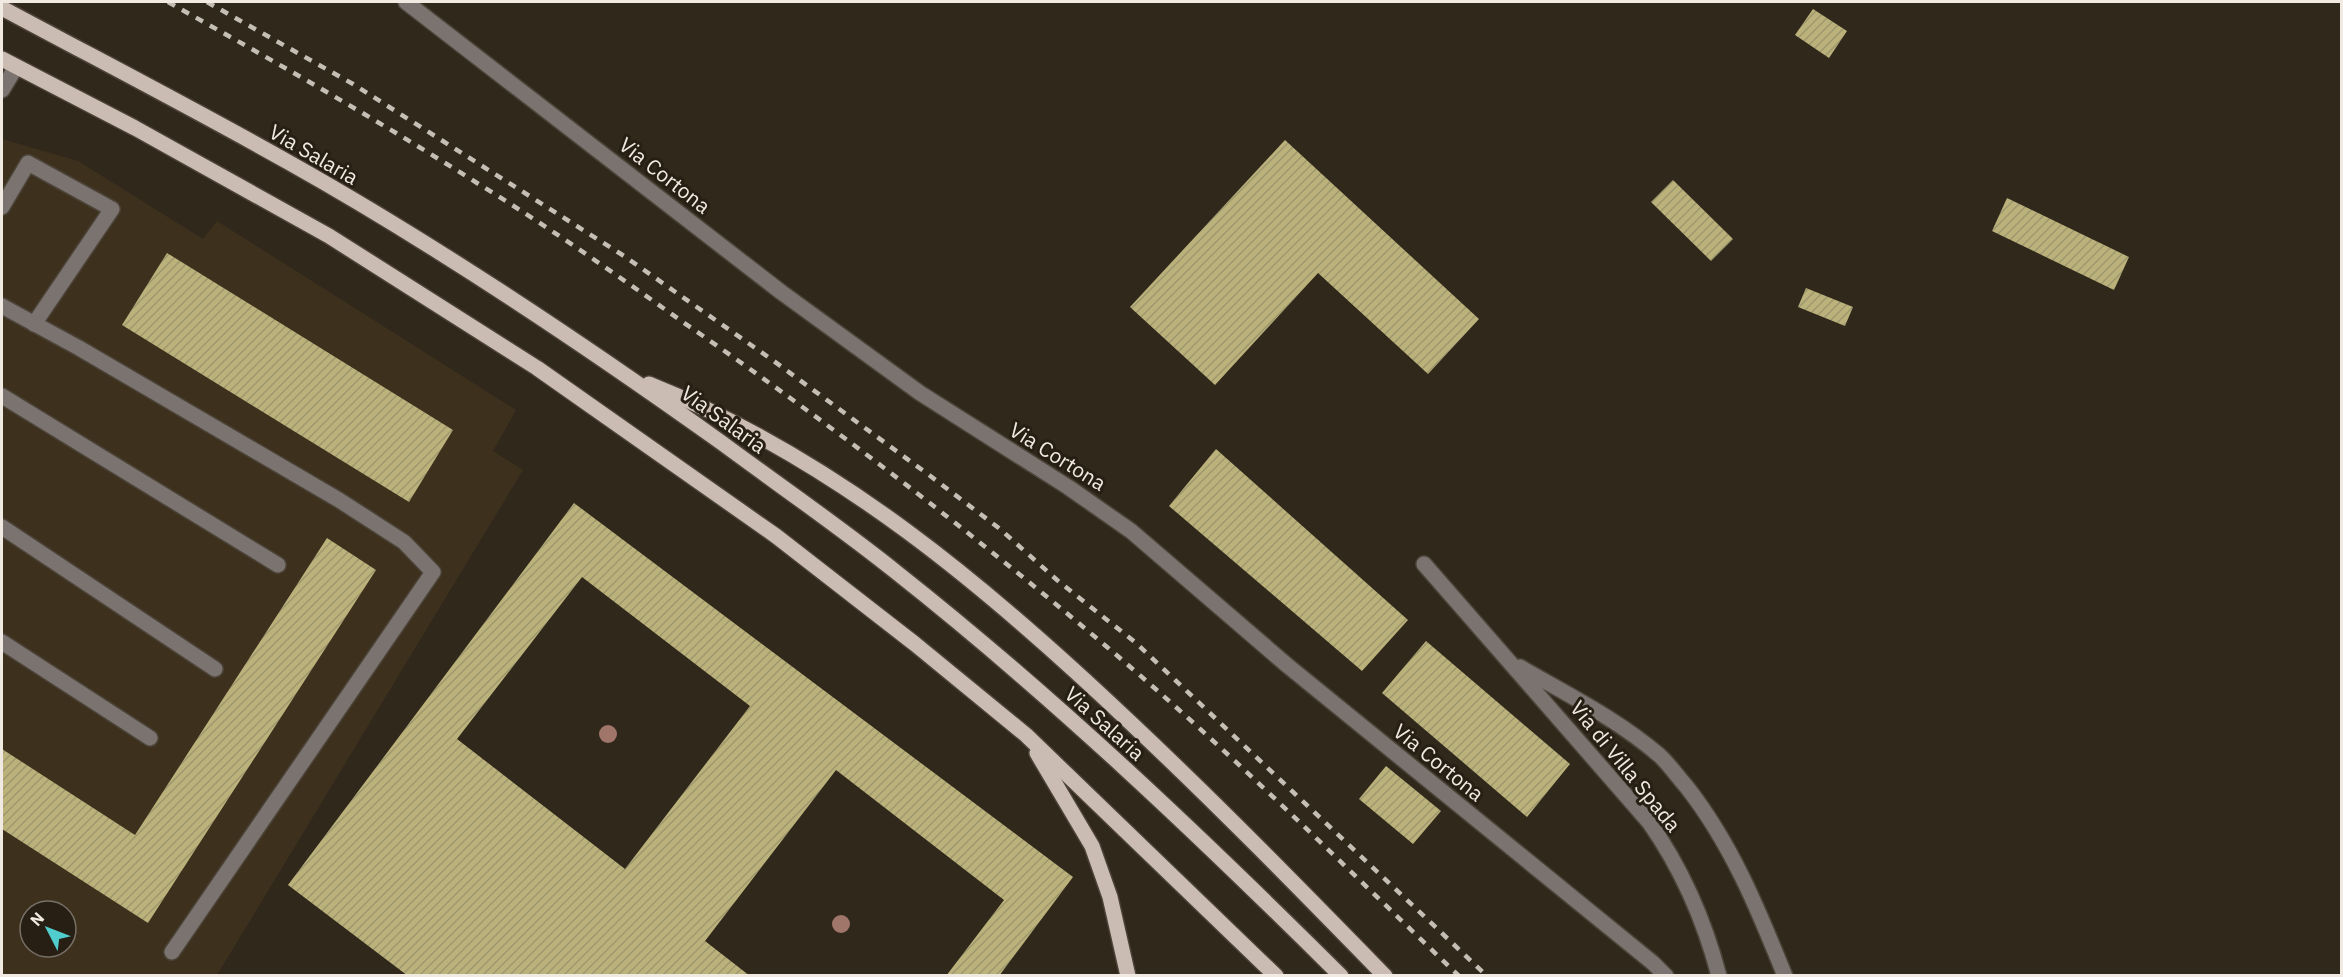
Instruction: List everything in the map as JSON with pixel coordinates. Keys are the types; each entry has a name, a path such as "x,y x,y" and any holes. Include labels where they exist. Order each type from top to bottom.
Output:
{"main road":[{"name":"Via Salaria","path":"2,8 289,162 439,252 626,375 876,557 983,642 1092,738 1341,975"},
{"path":"2,59 155,139 329,236 537,368 776,536 915,644 1026,735 1276,975"},
{"path":"626,375 712,411 764,438 891,518 951,563 1071,666 1217,804 1385,975"},
{"path":"1026,735 1092,846 1113,907 1128,975"}],"street":[{"name":"Via Cortona","path":"406,2 790,299 920,393 1122,524 1288,666 1666,975"},
{"path":"2,90 16,67"},
{"path":"2,207 28,163 112,209 34,324"},
{"path":"2,306 339,500 404,542 433,572 172,952"},
{"path":"2,396 278,565"},
{"path":"2,527 215,669"},
{"name":"Via di Villa Spada","path":"1424,564 1649,822 1675,860 1696,904 1719,975"},
{"path":"2,642 150,738"},
{"name":"Via di Villa Spada","path":"1510,661 1615,722 1661,757 1717,830 1752,895 1785,975"}],"shaded area":[{"path":"2,139 78,161 203,239 217,221 516,410 493,451 523,470 217,975 2,975"}],"building":[{"path":"1813,9 1847,31 1829,58 1795,35"},
{"path":"1285,140 1479,319 1428,374 1318,273 1215,385 1130,307"},
{"path":"1673,180 1733,239 1711,261 1651,202"},
{"path":"2007,198 2129,257 2114,290 1992,231"},
{"path":"167,253 453,430 409,502 122,325"},
{"path":"1806,288 1853,307 1845,326 1798,307"},
{"path":"1216,449 1408,620 1362,671 1169,506"},
{"path":"574,503 1073,877 999,976 946,976 1004,900 836,770 705,941 750,976 408,976 288,885","holes":["582,577 750,706 625,869 457,739"]},
{"path":"327,538 376,570 148,923 2,829 2,749 135,835"},
{"path":"1426,641 1570,764 1527,817 1382,693"},
{"path":"1386,766 1441,811 1413,844 1359,799"}],"railway":[{"path":"168,2 362,113 529,216 735,359 898,478 1003,561 1153,686 1286,809 1459,976"},
{"path":"207,2 353,84 624,256 771,359 1000,529 1057,580 1136,643 1487,976"}]}
